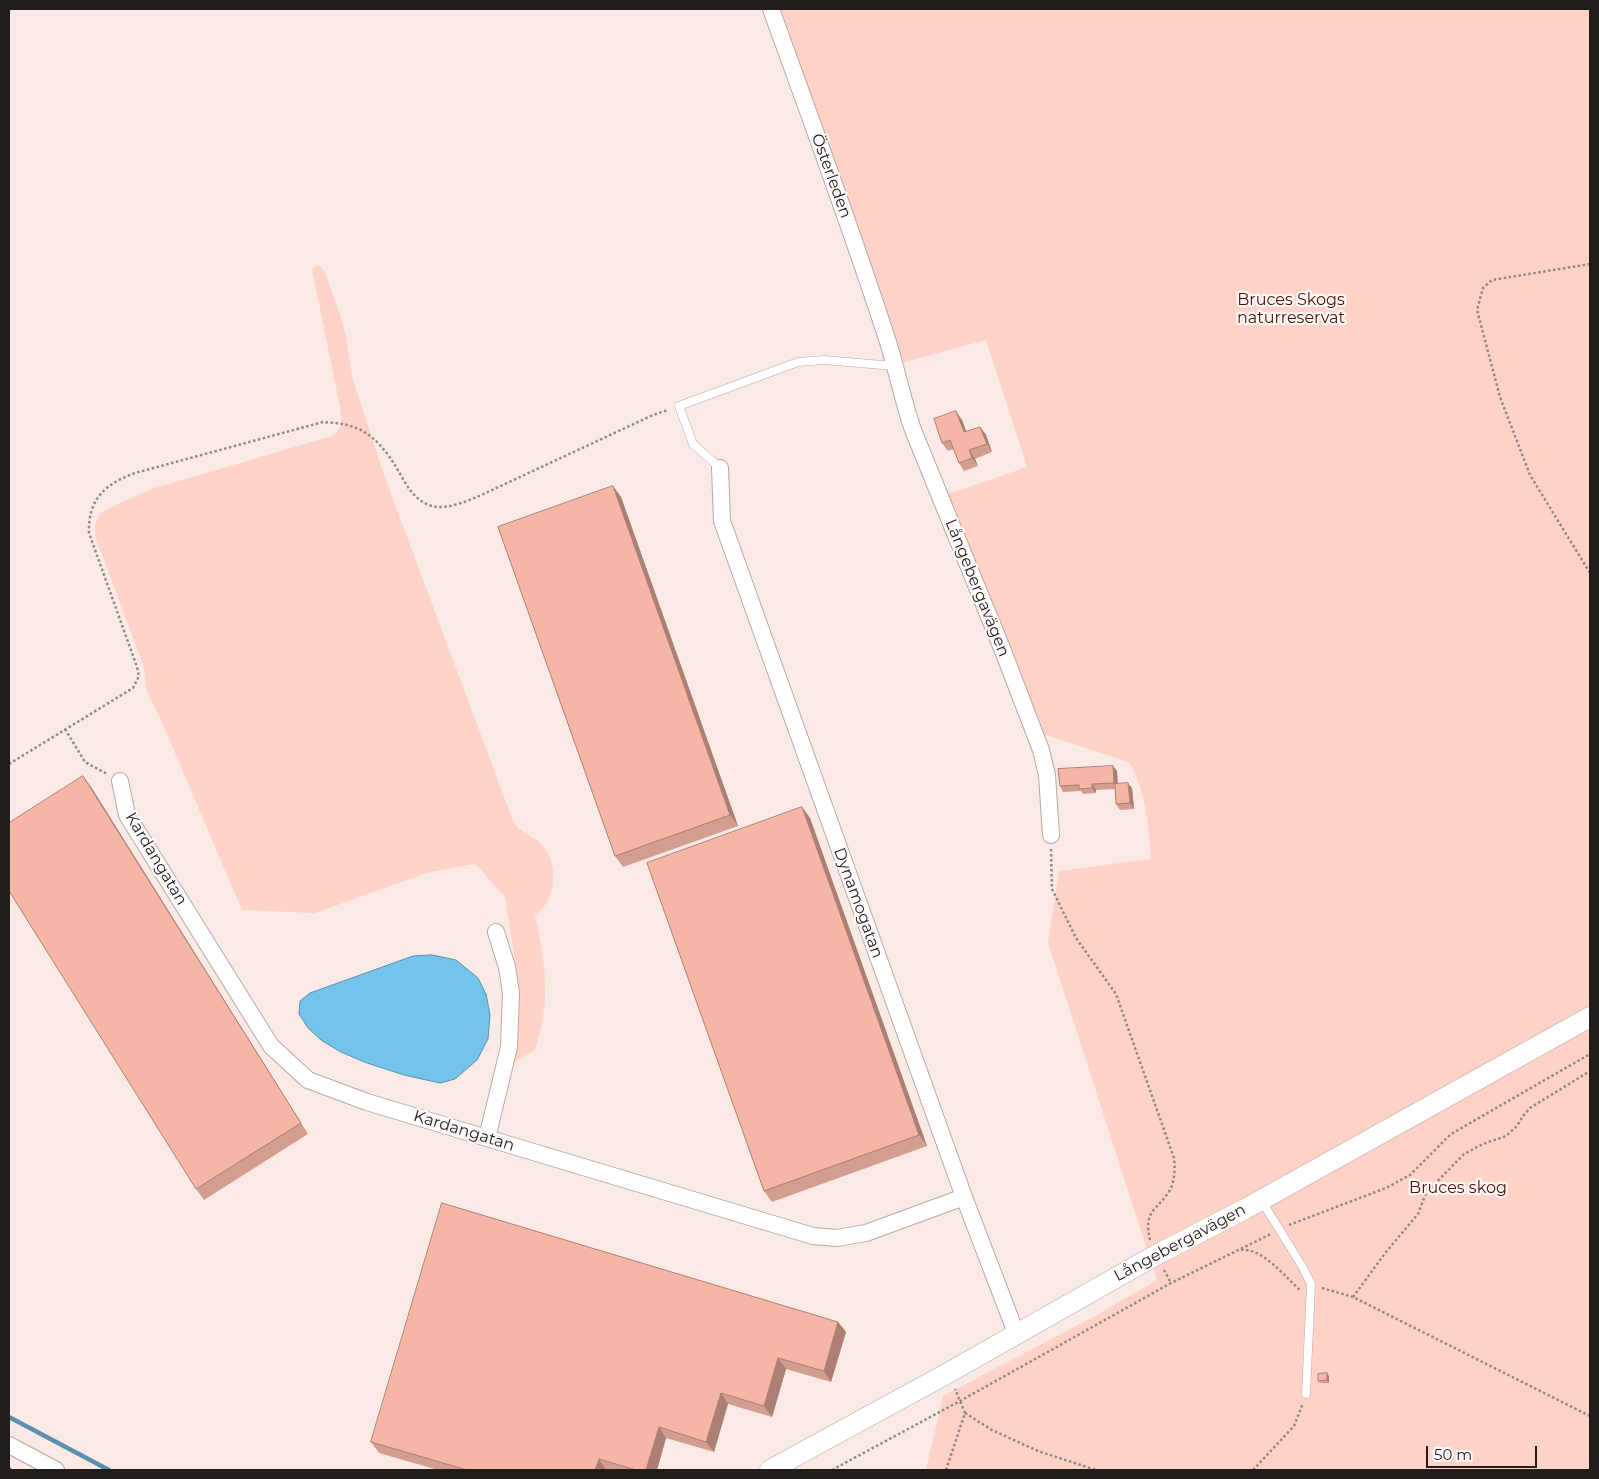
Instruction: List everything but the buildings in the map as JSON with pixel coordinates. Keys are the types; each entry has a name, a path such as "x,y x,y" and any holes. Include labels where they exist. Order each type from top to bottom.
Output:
{"street":[{"name":"Österleden","path":"771,9 889,344"},
{"name":"Långebergavägen","path":"889,344 903,402 1003,651 1044,759 1051,835"},
{"name":"Dynamogatan","path":"720,468 722,522 964,1197 1016,1333"},
{"name":"Kardangatan","path":"120,781 126,815 271,1046 308,1080 336,1091 487,1138 813,1236 837,1238 866,1233 964,1197"},
{"path":"487,1138 509,1047 511,993 507,968 496,932"},
{"name":"Långebergavägen","path":"770,1470 948,1373 1156,1255 1261,1200 1590,1017"},
{"path":"9,1445 56,1470"}],"lane":[{"path":"720,468 693,444 679,406 798,362 824,360 894,366"},
{"path":"1261,1200 1311,1284 1306,1394"}],"path":[{"path":"1590,264 1492,280 1483,288 1477,310 1500,397 1530,475 1590,573"},
{"path":"9,764 133,688 139,676 138,667 89,533 88,519 92,507 100,494 110,484 122,477 323,422 354,427 365,432 381,445 393,460 412,494 421,501 441,507 458,504 477,497 652,415 679,406"},
{"path":"65,729 85,762 120,781"},
{"path":"1051,835 1052,889 1076,938 1116,994 1174,1158 1175,1169 1170,1190 1156,1206 1148,1220 1149,1236 1156,1255 1172,1283"},
{"path":"832,1470 1172,1283 1279,1229 1386,1188 1410,1175 1452,1134 1590,1054"},
{"path":"1353,1297 1386,1252 1418,1214 1426,1192 1464,1154 1483,1144 1506,1136 1517,1126 1522,1116 1530,1108 1590,1072"},
{"path":"1238,1251 1246,1250 1262,1255 1310,1300"},
{"path":"1311,1284 1353,1297 1590,1416"},
{"path":"948,1373 965,1413 992,1430 1038,1451 1096,1470"},
{"path":"1253,1470 1294,1426 1306,1394"},
{"path":"946,1470 965,1413"}],"green space":[{"name":"Bruces Skogs naturreservat","path":"773,9 1590,9 1590,1470 926,1470 943,1396 1097,1315 1157,1280 1048,943 1059,871 1151,859 1149,834 1143,797 1129,762 1043,734 948,494 1027,467 986,340 901,363"},
{"path":"318,265 324,270 341,317 352,377 384,475 513,821 519,829 535,838 542,845 551,862 553,881 548,901 535,915 545,983 542,1024 535,1050 514,1062 519,986 505,897 475,864 429,872 315,913 242,910 146,689 144,667 95,536 95,525 102,512 152,489 332,436 336,433 341,423 341,411 312,269"}],"water":[{"path":"432,955 456,960 478,978 486,994 490,1015 488,1039 477,1060 455,1079 440,1083 404,1075 364,1062 339,1051 321,1040 308,1028 299,1014 300,1001 310,993 413,956"}],"waterway":[{"path":"9,1417 109,1470"}],"park label":[{"name":"Bruces skog","path":"1458,1188"}]}
